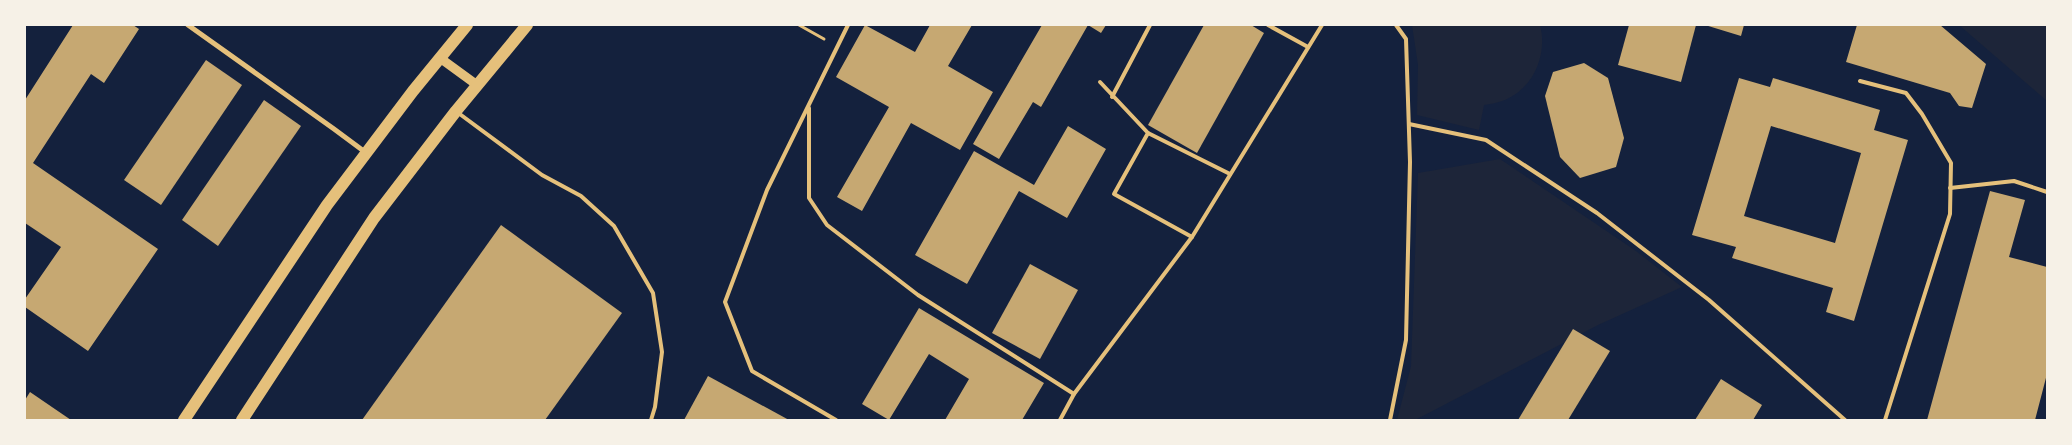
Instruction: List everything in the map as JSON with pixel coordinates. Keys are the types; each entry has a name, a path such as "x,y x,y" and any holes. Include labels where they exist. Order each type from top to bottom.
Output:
{"main road":[{"path":"184,420 291,258 365,153 466,25"},
{"path":"242,420 374,218 456,111 527,25"}],"street":[{"path":"188,25 334,128 365,153"},
{"path":"440,58 478,85"}],"lane":[{"path":"836,420 752,371 725,302 767,190 848,25"},
{"path":"1112,97 1150,25"},
{"path":"1268,25 1308,47"},
{"path":"1060,420 1074,394 1192,237 1322,25"},
{"path":"1390,420 1406,340 1410,162 1406,39 1396,25"},
{"path":"1860,81 1906,94 1922,114 1951,163 1950,214 1885,420"},
{"path":"1100,82 1112,97 1148,133 1230,174"},
{"path":"809,107 809,198 827,225 918,296 1074,394"},
{"path":"456,111 542,175 581,196 614,226 653,293 662,352 655,406 651,420"},
{"path":"1409,124 1486,140 1597,214 1709,300 1845,420"},
{"path":"1148,133 1114,194 1192,237"},
{"path":"1950,188 2014,181 2047,192"}],"path":[{"path":"800,25 837,47"}],"shaded area":[{"path":"1412,25 1540,25 1542,48 1540,59 1530,80 1522,89 1502,101 1484,105 1479,130 1417,115 1418,65"},
{"path":"1959,25 2047,25 2047,101"},
{"path":"1500,159 1636,251 1682,287 1598,325 1415,420 1397,420 1411,366 1418,173"}],"building":[{"path":"73,25 133,25 139,29 104,83 91,74 33,163 158,249 88,351 25,307 25,299 61,247 25,223 25,100"},
{"path":"865,25 915,52 930,25 972,25 948,66 993,92 960,150 911,123 862,211 837,197 889,107 836,77"},
{"path":"1042,25 1088,25 1041,107 1033,102 999,159 973,144"},
{"path":"1088,25 1106,25 1101,33"},
{"path":"1204,25 1251,25 1264,33 1197,153 1148,125"},
{"path":"1629,25 1696,25 1681,82 1618,65"},
{"path":"1705,25 1744,25 1741,36"},
{"path":"1857,25 1940,25 1986,64 1972,108 1959,106 1950,93 1846,62"},
{"path":"206,60 242,85 161,205 124,180"},
{"path":"1584,63 1608,78 1624,138 1616,167 1580,178 1560,157 1545,96 1553,72"},
{"path":"1739,78 1770,87 1773,78 1880,110 1874,130 1908,140 1854,321 1826,312 1833,288 1732,258 1736,247 1692,235","holes":["1771,126 1861,153 1835,243 1744,216"]},
{"path":"264,100 301,126 218,246 182,220"},
{"path":"1068,126 1106,149 1067,218 1019,191 967,284 915,255 974,151 1034,185"},
{"path":"1990,191 2025,200 2009,257 2047,267 2047,374 2035,420 1927,420"},
{"path":"501,225 622,313 545,420 362,420"},
{"path":"1030,264 1078,290 1040,359 992,333"},
{"path":"919,308 1044,383 1022,420 945,420 969,379 929,354 889,420 862,404"},
{"path":"1573,329 1610,351 1568,420 1518,420"},
{"path":"708,376 789,420 684,420"},
{"path":"1721,379 1762,405 1753,420 1695,420"},
{"path":"30,392 71,420 25,420 25,400"}]}
